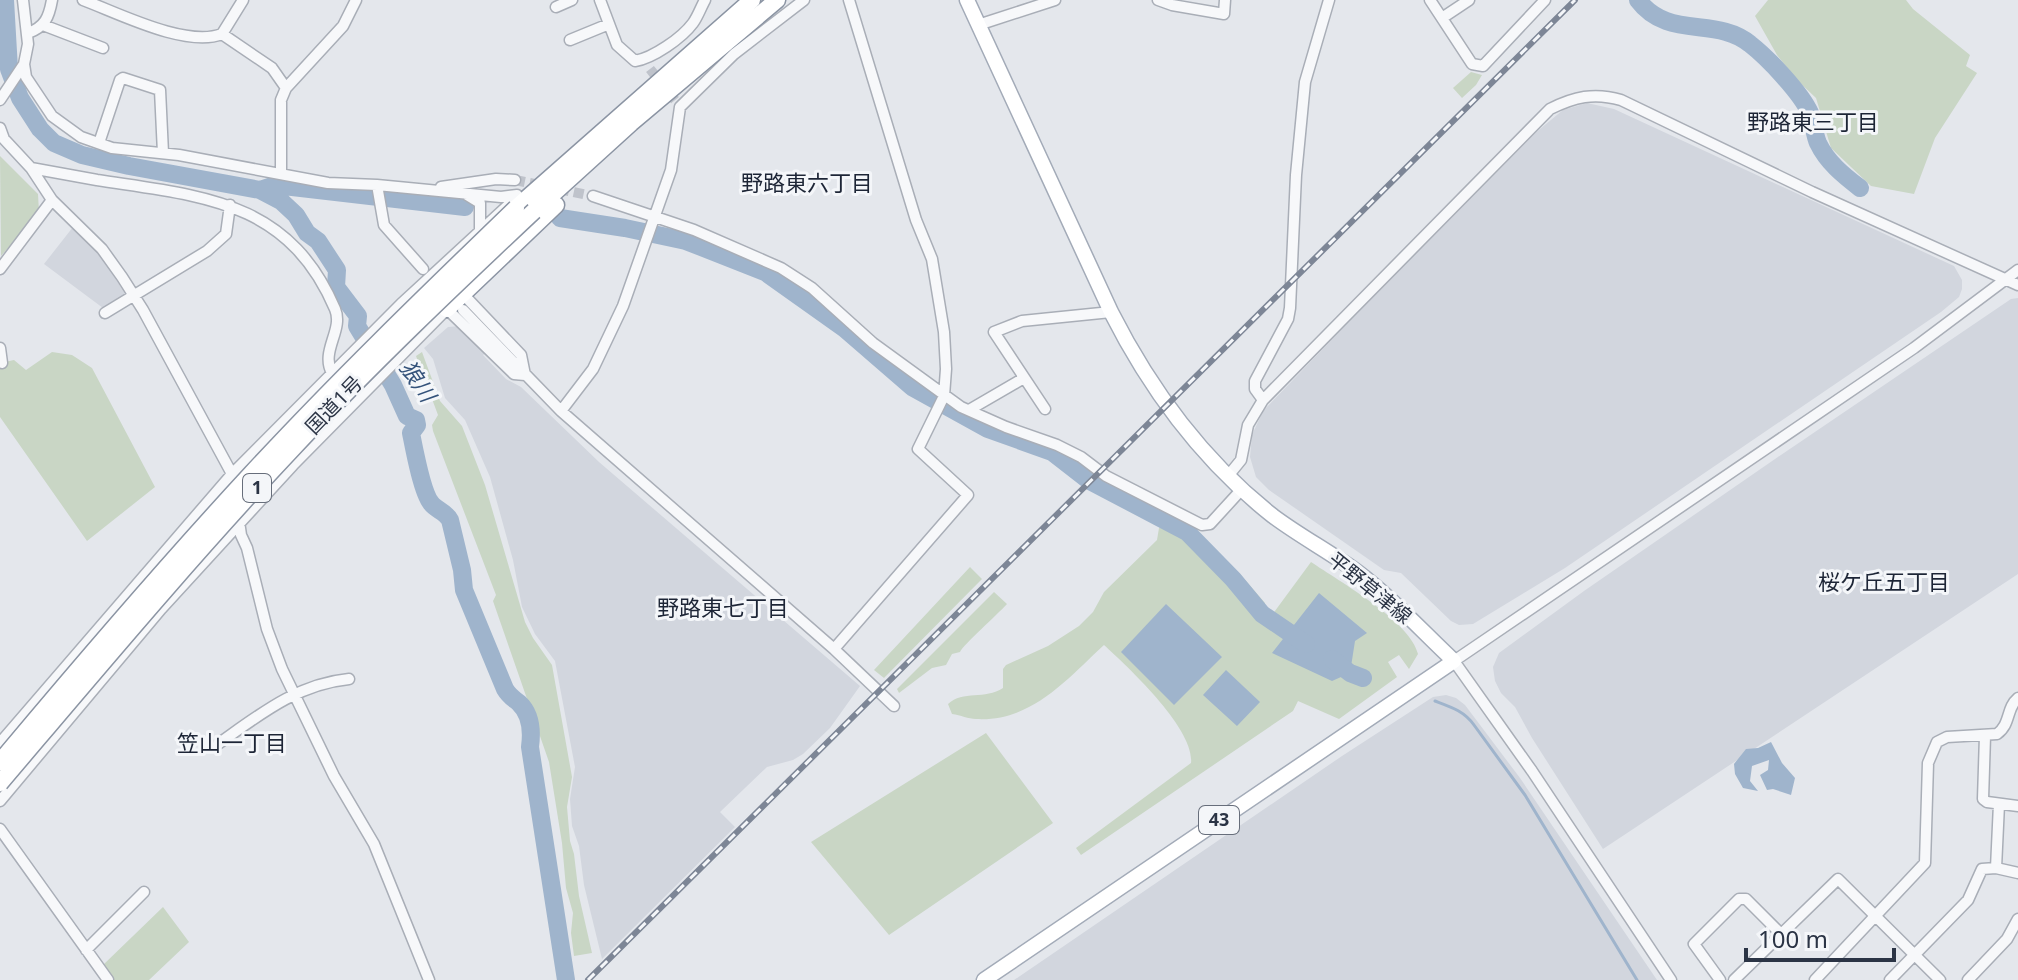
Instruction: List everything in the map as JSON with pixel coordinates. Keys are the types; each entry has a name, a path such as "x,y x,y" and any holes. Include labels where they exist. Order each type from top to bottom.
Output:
{"highway":[{"name":"国道1号","path":"627,118 752,0"},
{"name":"国道1号","path":"0,762 162,572 252,473 521,198 627,118 730,48 777,0"},
{"path":"458,304 630,131 627,118"},
{"name":"国道1号","path":"0,783 192,559 296,445 420,319 521,198"}],"main road":[{"name":"平野草津線","path":"967,0 1111,312 1151,384 1187,431 1242,489 1274,517 1361,574 1454,661"},
{"name":"43","path":"984,980 1454,661"}],"street":[{"path":"23,0 28,33 24,64 26,77 52,116 81,137 112,148 163,153 328,183 521,198"},
{"path":"28,33 43,25 49,17 52,0"},
{"path":"83,0 114,6 196,38 222,34 272,68 286,88"},
{"path":"222,34 243,0"},
{"path":"281,174 281,100 286,88 343,26 356,0"},
{"path":"556,7 572,0"},
{"path":"600,0 617,45 635,61 647,64 695,22 705,0"},
{"path":"561,411 593,369 623,306 671,170 679,105 730,48 804,0"},
{"path":"834,649 968,495 918,449 941,401 946,369 944,332 932,259 916,220 849,0"},
{"path":"978,25 1055,0"},
{"path":"1158,0 1224,14 1225,0"},
{"path":"1263,400 1255,389 1255,381 1288,319 1290,308 1296,175 1305,82 1329,0"},
{"path":"1430,0 1472,64 1483,66 1532,5 1545,0"},
{"path":"1442,18 1469,0"},
{"path":"570,40 609,24"},
{"path":"43,25 103,48"},
{"path":"0,100 24,64"},
{"path":"99,143 123,78 160,90 163,153"},
{"path":"1228,476 1241,460 1248,425 1263,400 1550,109 1582,95 1621,100 1812,192 2018,285"},
{"path":"0,128 4,139 31,168 52,200 102,249 133,295 232,474 239,525 267,629 334,776 374,844 429,980"},
{"path":"31,168 202,196 230,205 275,228 311,267 337,312 327,353 332,373"},
{"path":"431,189 473,181 521,198"},
{"path":"377,185 384,225 423,269"},
{"path":"465,194 480,203 480,229"},
{"path":"593,196 617,202 651,226 694,230 781,268 812,288 941,401 1057,445 1081,457 1106,476 1202,525 1210,524 1242,489"},
{"path":"0,743 232,474 480,229 521,198"},
{"path":"0,269 52,200"},
{"path":"105,313 207,251 226,234 230,205"},
{"path":"1671,980 1532,771 1454,661 1901,357 2018,270"},
{"path":"458,304 521,355 525,375 561,411 834,649 894,706"},
{"path":"458,304 514,374 525,375"},
{"path":"0,801 161,609 348,409 458,304"},
{"path":"1045,409 994,332 1022,321 1111,312"},
{"path":"0,348 2,363"},
{"path":"969,410 1024,378"},
{"path":"318,387 348,409"},
{"path":"218,744 294,693 330,681 349,679"},
{"path":"1815,980 1925,863 1928,763 1937,742 1963,735 1985,736 2003,729 2008,723 2011,704 2018,698"},
{"path":"1985,736 1983,799 2018,806"},
{"path":"1996,868 1999,804"},
{"path":"0,829 108,980"},
{"path":"1890,980 1968,900 1982,869 1996,868 2018,873"},
{"path":"1734,980 1838,879 1940,980"},
{"path":"86,950 144,892"},
{"path":"1720,980 1694,944 1739,899 1746,899 1781,934"},
{"path":"1968,980 2007,939 2018,919"}],"shaded area":[{"path":"1587,103 1614,109 1954,266 1962,280 1962,289 1959,297 1941,312 1565,568 1473,624 1459,625 1401,573 1384,570 1269,490 1256,477 1250,457 1252,435 1263,411 1517,148 1563,110"},
{"path":"73,227 104,260 125,294 103,308 44,264"},
{"path":"2018,298 2018,574 1603,849 1515,707 1501,693 1493,667 1499,653 1775,459 2011,299"},
{"path":"460,326 506,379 521,387 599,462 860,686 830,728 803,754 767,767 720,812 735,827 602,959 584,885 579,846 572,826 570,799 575,767 555,661 535,634 522,607 513,560 490,477 465,420 445,398 433,359 424,348 448,327"},
{"path":"1446,695 1465,705 1520,778 1657,980 1014,980 1342,756 1433,697"}],"green space":[{"path":"1768,0 1906,0 1970,55 1966,66 1977,73 1935,138 1914,194 1871,186 1831,148 1816,98 1777,55 1755,16"},
{"path":"1471,72 1482,75 1462,98 1453,88"},
{"path":"0,156 38,194 39,212 1,256"},
{"path":"52,352 72,355 92,368 155,487 87,541 0,417 0,363 14,360 26,370"},
{"path":"422,352 440,401 462,426 485,485 525,622 552,665 572,777 567,807 570,841 592,953 574,956 571,933 573,913 566,888 549,762 493,601 496,595 433,431 432,425 438,415 416,356"},
{"path":"1165,524 1180,532 1231,582 1240,574 1265,603 1263,610 1272,615 1311,562 1388,616 1413,642 1418,654 1409,669 1399,655 1388,662 1397,677 1339,719 1298,701 1293,711 1081,855 1076,848 1191,763 1182,733 1158,700 1104,645 1047,696 1014,713 973,719 952,714 948,704 960,697 989,694 1003,688 1003,669 1006,665 1048,646 1079,626 1093,612 1104,592 1157,540 1159,528"},
{"path":"970,567 982,579 884,678 874,670"},
{"path":"994,592 1007,604 960,652 952,654 946,665 932,668 899,693 897,689"},
{"path":"986,733 1053,823 889,935 811,842"},
{"path":"163,907 189,942 149,980 114,980 103,965"}],"water":[{"path":"1319,593 1367,633 1355,641 1350,673 1332,681 1272,653"},
{"path":"1166,604 1222,657 1174,705 1121,652"},
{"path":"1226,670 1260,702 1237,726 1203,695"},
{"path":"1771,742 1782,763 1795,778 1791,795 1767,790 1760,775 1768,770 1769,760 1752,766 1750,781 1758,791 1743,788 1735,774 1734,764 1746,749"}],"waterway":[{"name":"狼川","path":"5,0 9,69 20,98 40,129 54,143 82,155 129,166 260,190 281,201 296,215 337,270 336,287 358,316 357,326 393,385 407,416 416,420 417,425 411,433 424,490 431,503 450,520 464,590 505,689 523,707 528,718 566,980"},
{"path":"1638,0 1663,20 1722,31 1750,44 1783,76 1806,105 1818,143 1826,156 1860,188"},
{"path":"260,190 275,185 465,207"},
{"path":"560,218 686,241 765,272 845,329 912,387 988,429 1052,452 1088,480 1187,532 1262,614 1306,644"},
{"path":"1332,659 1350,673 1363,678"},
{"path":"1435,701 1457,710 1470,720 1525,795 1637,980"}],"tunnel":[{"path":"650,69 678,104"},
{"path":"515,180 593,196"}],"railway":[{"path":"588,980 1575,0"}],"district":[{"name":"野路東三丁目","path":"1813,122"},
{"name":"野路東六丁目","path":"807,183"},
{"name":"桜ケ丘五丁目","path":"1884,582"},
{"name":"野路東七丁目","path":"723,608"},
{"name":"笠山一丁目","path":"232,743"}]}
